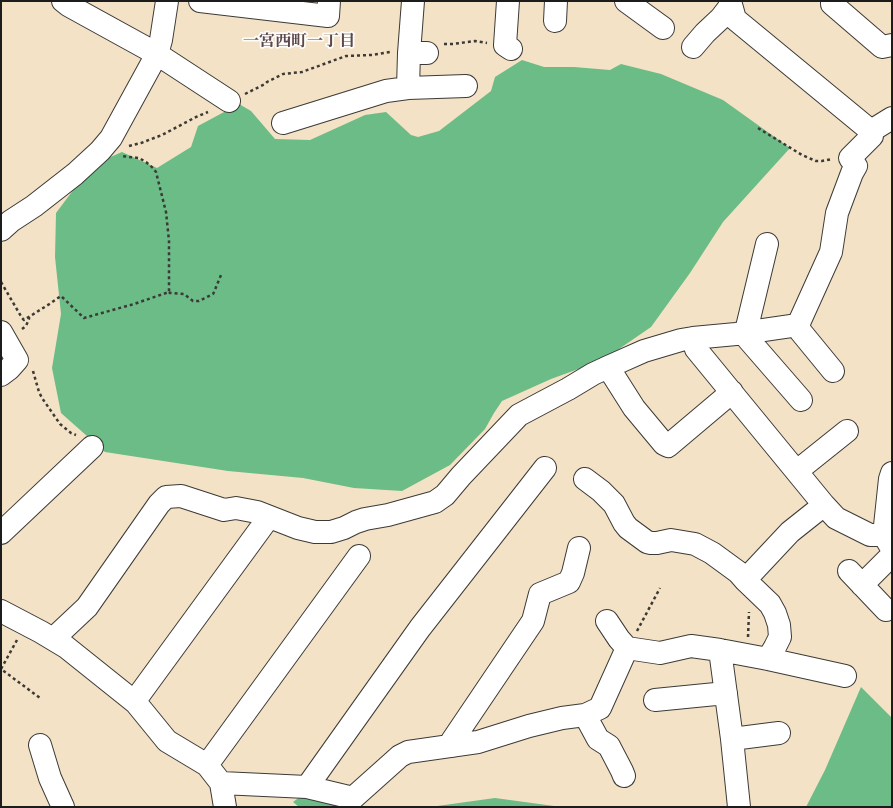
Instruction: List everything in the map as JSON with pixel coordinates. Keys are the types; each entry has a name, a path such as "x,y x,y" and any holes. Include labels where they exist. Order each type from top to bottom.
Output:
{"street":[{"path":"63,1 157,54 229,101"},
{"path":"3,221 11,221 34,206 70,178 112,138 157,54 161,40 167,1"},
{"path":"200,1 328,16 329,1"},
{"path":"408,88 418,53 413,1"},
{"path":"508,1 508,47"},
{"path":"626,1 663,28"},
{"path":"832,1 832,4 882,46 892,45"},
{"path":"693,47 721,18 731,3"},
{"path":"731,3 735,19 871,131 872,136 850,158 856,166 837,213 831,252 798,325 801,332 833,371"},
{"path":"283,123 386,91 408,88 466,86"},
{"path":"871,131 892,118"},
{"path":"767,244 748,323 748,339 801,400"},
{"path":"53,639 87,607 159,504 166,497 181,496 224,510 236,508 257,512 298,528 315,532 331,532 365,519 388,515 435,502 445,495 519,415 568,389 592,374 644,351 681,340 747,333 798,325"},
{"path":"1,332 17,360 1,375"},
{"path":"693,338 696,349 836,518 890,543"},
{"path":"608,367 634,408 664,444 668,446 732,392"},
{"path":"797,471 847,431"},
{"path":"1,532 92,447"},
{"path":"307,787 420,628 545,468"},
{"path":"886,610 855,578 890,543 890,479 892,473"},
{"path":"586,478 614,504 628,528 647,542 658,543 671,540 695,544 738,572 770,604 776,613 780,637 768,659"},
{"path":"748,583 790,532 824,505"},
{"path":"136,703 139,695 269,516"},
{"path":"452,746 452,742 534,621 540,594 570,582 579,548"},
{"path":"207,765 359,556"},
{"path":"1,611 66,647 136,703 167,741 207,765 220,783 224,807"},
{"path":"607,620 619,639 627,648 660,653 691,646 768,659 845,676"},
{"path":"220,783 307,787 353,798 400,756 408,752 478,742 529,726 562,718 585,715 600,708 627,648"},
{"path":"720,650 732,739 739,807"},
{"path":"655,700 726,693"},
{"path":"585,715 598,739 609,746 624,776"},
{"path":"732,739 780,733"},
{"path":"40,745 50,778 63,807"}],"path":[{"path":"128,146 162,135 283,74 302,72 346,56 372,55 402,49 418,53 426,44 475,42 508,47"},
{"path":"758,128 816,162 840,157 850,158"},
{"path":"100,151 108,154 139,158 146,162 156,172 166,212 169,241 169,292"},
{"path":"1,282 24,320 61,296 84,318 134,304 169,292 184,294 193,301 199,300 213,294 222,275"},
{"path":"17,360 25,356 32,368 39,392 60,424 71,433 88,442 92,447"},
{"path":"746,655 748,583"},
{"path":"627,648 660,588"},
{"path":"26,624 1,669 40,698"}],"green space":[{"path":"522,60 544,67 574,67 610,70 621,64 661,74 723,100 790,148 723,222 690,273 651,327 603,360 551,379 502,401 485,429 450,465 402,491 354,488 303,478 228,471 105,452 61,413 52,368 61,314 55,257 56,213 92,165 122,152 157,168 191,147 198,126 239,104 251,111 275,139 310,140 365,115 386,112 411,135 418,137 439,131 491,91 495,77"},
{"path":"861,687 892,718 892,807 806,807 825,770"},
{"path":"301,796 356,807 299,807 293,802"},
{"path":"495,798 556,807 430,807"}],"district":[{"name":"一宮西町一丁目","path":"299,42"}]}
